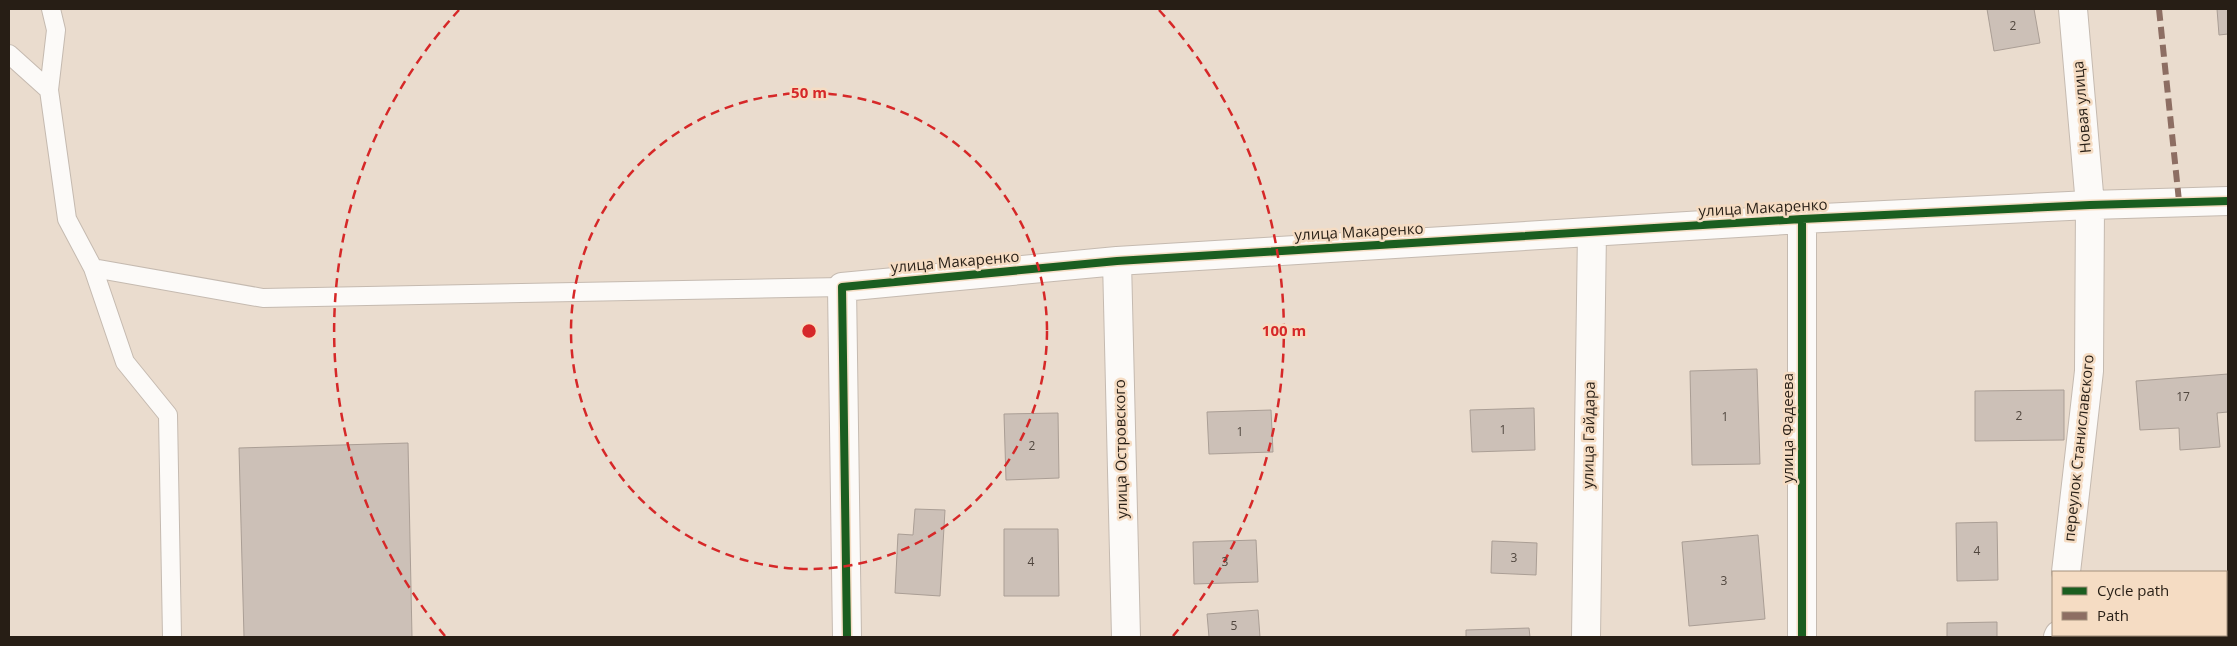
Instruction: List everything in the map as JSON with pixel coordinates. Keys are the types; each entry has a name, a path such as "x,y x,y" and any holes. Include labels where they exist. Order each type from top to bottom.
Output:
{"street":[{"name":"Новая улица","path":"2073,9 2090,204"},
{"name":"улица Макаренко","path":"842,287 1116,261 1802,219 2090,204 2228,201"},
{"name":"переулок Станиславского","path":"2066,571 2089,371 2090,204"},
{"name":"улица Фадеева","path":"1802,219 1802,637"},
{"name":"улица Гайдара","path":"1586,637 1592,232"},
{"name":"улица Островского","path":"1116,261 1126,637"},
{"path":"842,287 847,637"}],"lane":[{"path":"51,9 56,30 49,90 67,219 92,268 125,362 168,414 172,637"},
{"path":"9,54 49,90"},
{"path":"92,268 263,298 842,287"}],"building":[{"path":"1987,9 2034,9 2040,43 1994,51"},
{"path":"2217,9 2228,9 2228,34 2219,35"},
{"path":"1757,369 1760,464 1692,465 1690,371"},
{"path":"2228,374 2228,412 2217,413 2220,447 2180,450 2179,428 2140,430 2136,381"},
{"path":"2064,390 2064,440 1975,441 1975,391"},
{"path":"1534,408 1535,450 1472,452 1470,410"},
{"path":"1271,410 1273,452 1209,454 1207,412"},
{"path":"1058,413 1059,478 1006,480 1004,414"},
{"path":"408,443 412,637 244,637 239,448"},
{"path":"915,509 945,510 940,596 895,593 898,534 913,535"},
{"path":"1997,522 1998,580 1957,581 1956,523"},
{"path":"1004,529 1058,529 1059,596 1004,596"},
{"path":"1758,535 1765,619 1689,626 1682,542"},
{"path":"1256,540 1258,582 1194,584 1193,542"},
{"path":"1492,541 1537,543 1536,575 1491,573"},
{"path":"1258,610 1260,637 1209,637 1207,614"},
{"path":"1997,622 1997,637 1947,637 1947,623"},
{"path":"1529,628 1530,637 1466,637 1466,630"}],"marked path":[{"path":"2159,9 2179,201"}],"cycle path":[{"path":"847,637 842,287 1117,261 1802,219 2090,205 2228,201"},
{"path":"1802,219 1802,637"}]}
